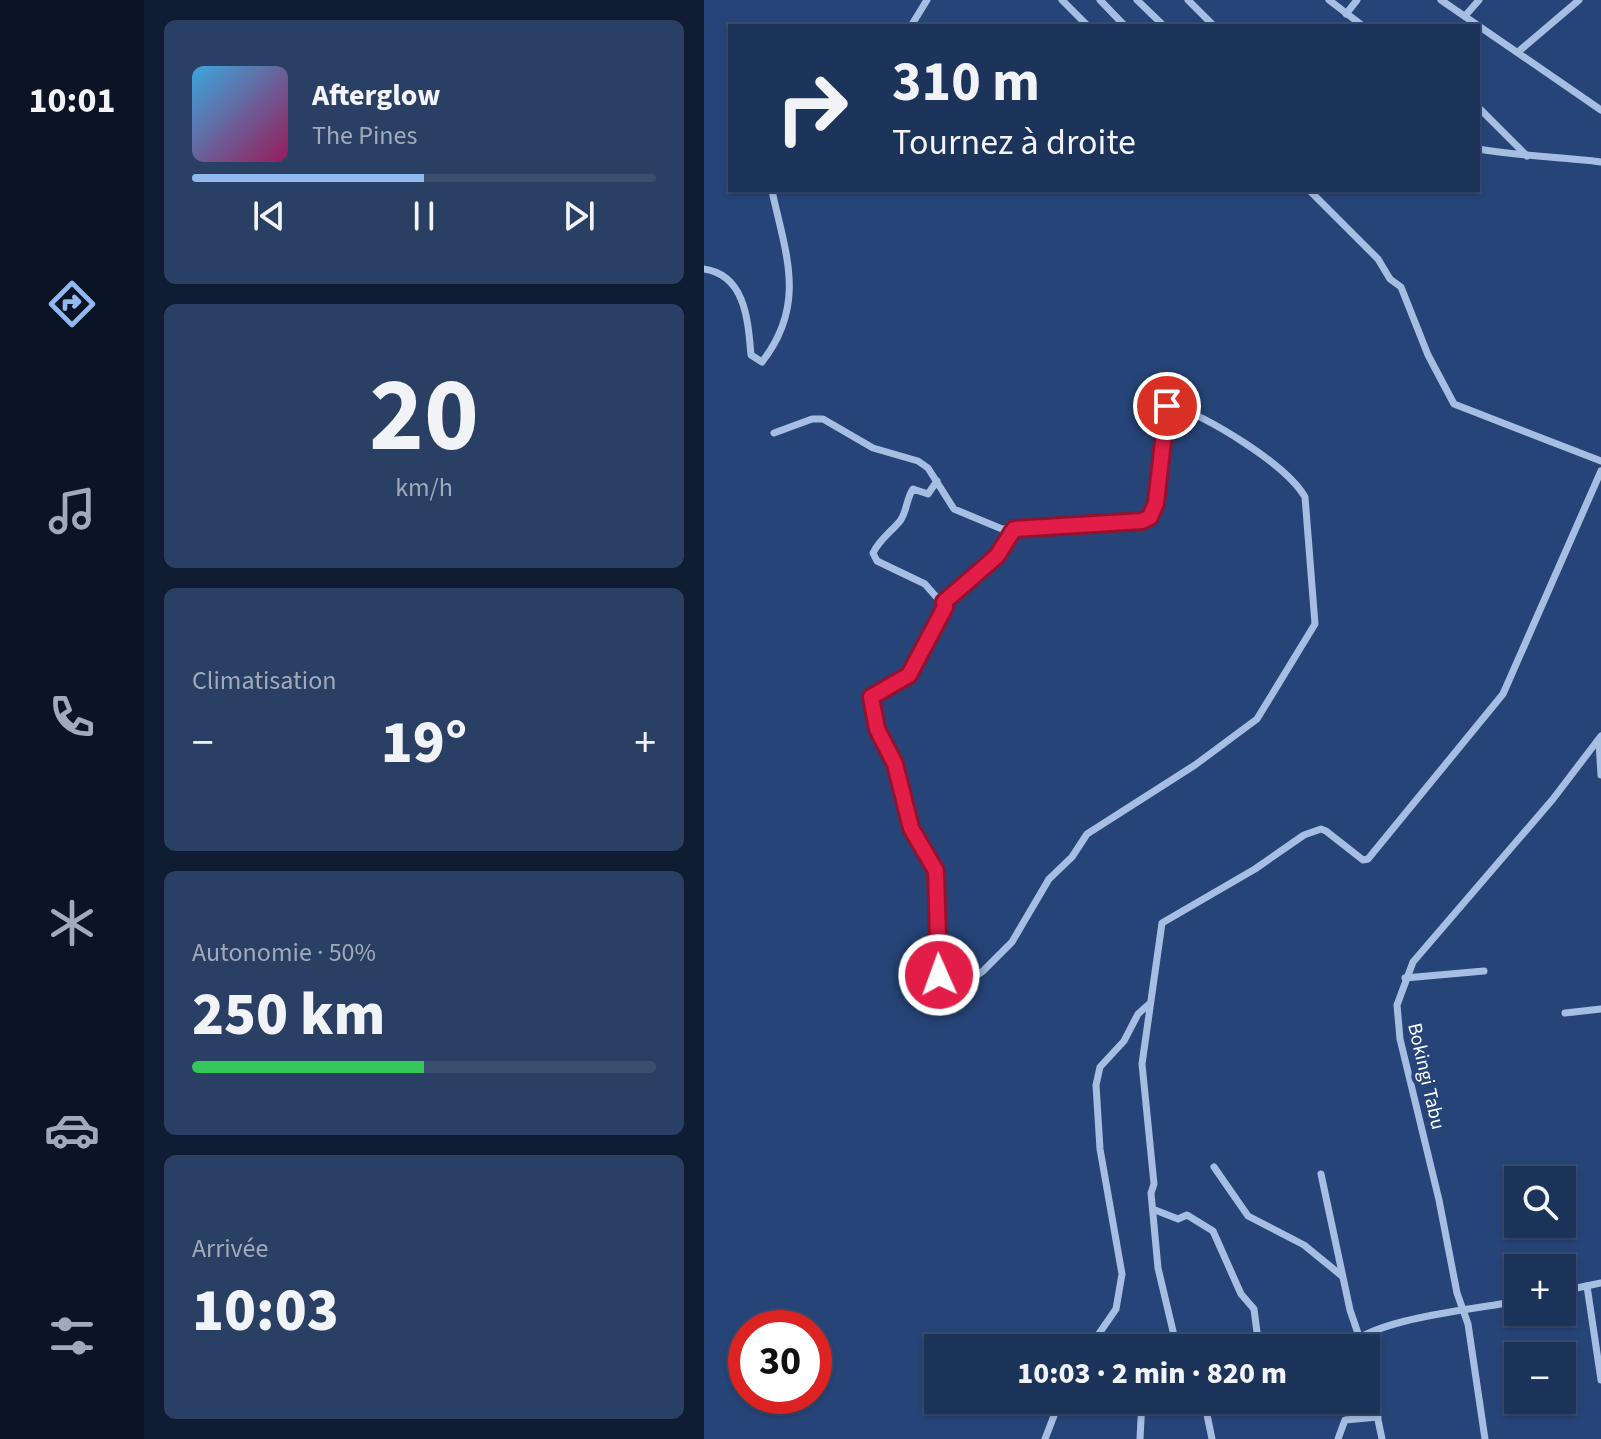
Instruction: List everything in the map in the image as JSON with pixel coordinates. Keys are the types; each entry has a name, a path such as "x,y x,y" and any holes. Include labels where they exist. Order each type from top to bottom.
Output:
{"street":[{"path":"912,24 927,0"},
{"path":"1062,0 1086,24"},
{"path":"1100,0 1123,24"},
{"path":"1137,0 1162,24"},
{"path":"1188,0 1212,24"},
{"path":"1329,0 1360,24"},
{"path":"1346,14 1357,0"},
{"path":"1441,0 1477,24"},
{"path":"1465,16 1479,0"},
{"path":"1518,52 1579,0"},
{"path":"1480,26 1601,110"},
{"path":"1480,109 1528,157"},
{"path":"1480,149 1528,157 1539,154 1601,162"},
{"path":"704,269 719,273 743,300 751,333 751,355 762,362 784,329 790,300 787,257 772,192"},
{"path":"1311,192 1378,259 1390,279 1401,287 1428,355 1454,404 1601,461"},
{"path":"774,433 812,419 823,419 873,448 918,461 928,468 937,481 958,512 1002,529 1142,521 1150,517 1156,503 1165,409 1170,405 1186,410 1240,439 1303,493 1308,516 1315,624 1257,719 1195,765 1087,834 1072,857 1049,879 1012,942 984,970 946,996 942,993 939,977 936,871 911,828 895,764 877,729 870,703 872,696 909,675 945,607 944,602 925,584 877,561 873,553 880,539 902,518 906,500 913,489 930,493 937,481"},
{"path":"1174,1334 1158,1268 1142,1064 1150,1002 1158,970 1162,925 1168,918 1317,830 1326,831 1363,860 1368,859 1503,694 1601,471"},
{"path":"944,602 997,556 1014,529"},
{"path":"1600,738 1601,775"},
{"name":"Bokingi Tabu","path":"1485,1439 1465,1312 1455,1284 1397,1014 1405,978 1413,962 1553,799 1600,738"},
{"path":"1405,978 1484,971"},
{"path":"1099,1334 1116,1309 1122,1274 1100,1149 1096,1085 1100,1067 1124,1041 1138,1014 1150,1002"},
{"path":"1565,1013 1601,1009"},
{"path":"1214,1167 1248,1216 1303,1244 1342,1276"},
{"path":"1321,1174 1342,1276 1359,1334"},
{"path":"1155,1210 1178,1219 1187,1215 1213,1231 1241,1294 1254,1309 1257,1334"},
{"path":"1576,1288 1601,1283"},
{"path":"1587,1286 1601,1380"},
{"path":"1372,1334 1409,1321 1504,1304"},
{"path":"1045,1439 1055,1414"},
{"path":"1139,1439 1141,1414"},
{"path":"1207,1414 1212,1439"},
{"path":"1377,1414 1382,1439"},
{"path":"1338,1439 1345,1420 1378,1417"}],"route":[{"path":"939,975 936,871 911,828 895,764 877,729 871,697 909,675 945,607 944,602 997,556 1014,529 1142,521 1150,517 1156,503 1167,406"}]}
